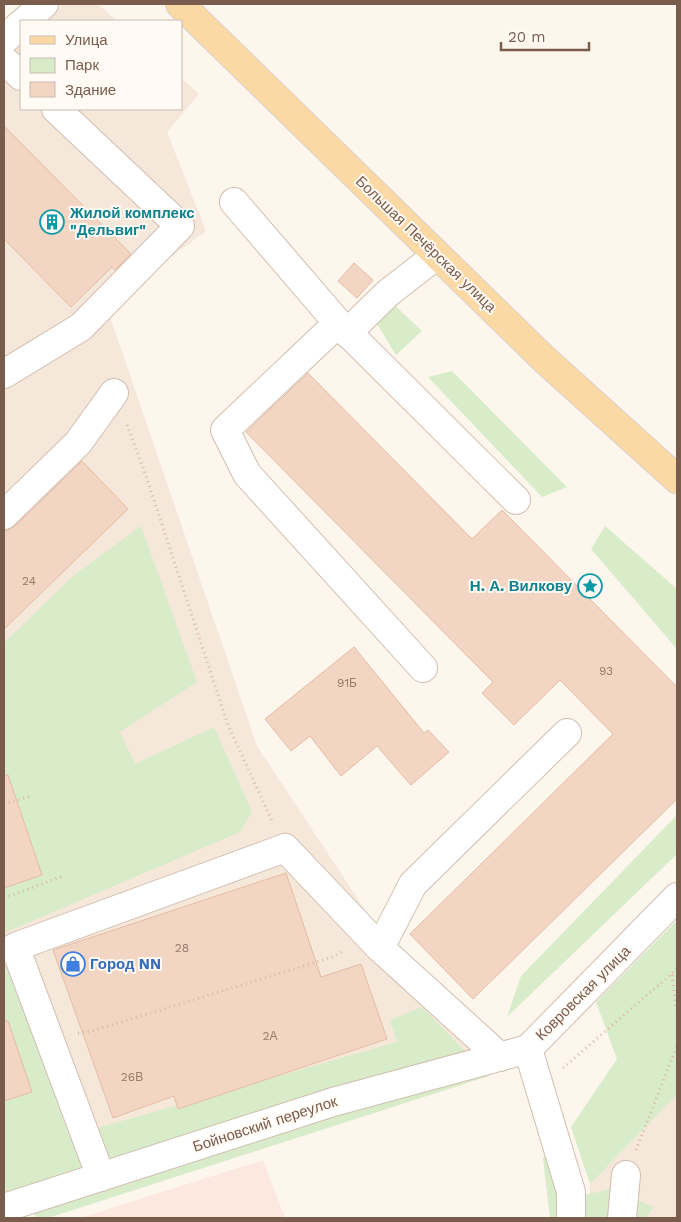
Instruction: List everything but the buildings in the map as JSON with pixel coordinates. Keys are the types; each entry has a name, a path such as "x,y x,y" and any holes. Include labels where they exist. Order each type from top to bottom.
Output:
{"main road":[{"name":"Большая Печёрская улица","path":"180,4 544,360 677,479"}],"street":[{"path":"26,20 44,4"},
{"path":"4,40 20,25"},
{"path":"4,66 7,63 20,75"},
{"path":"4,374 81,327 180,226 57,110"},
{"path":"234,202 342,328 516,500"},
{"path":"423,668 247,474 225,430 342,328 437,254"},
{"path":"4,515 78,443 114,393"},
{"path":"374,942 413,884 567,733"},
{"path":"101,1177 48,1036 9,949 285,848 374,942 500,1057"},
{"name":"Ковровская улица","path":"571,1218 571,1192 528,1049 677,897"},
{"name":"Бойновский переулок","path":"4,1208 333,1102 528,1049"},
{"path":"622,1218 626,1175"}],"path":[{"path":"114,393 146,473 228,725 285,848"},
{"path":"4,804 31,796"},
{"path":"4,898 63,876"},
{"path":"48,1036 92,1031 333,957 374,942"},
{"path":"539,1088 677,970"},
{"path":"672,975 677,1012"},
{"path":"626,1175 677,1046"}],"shaded area":[{"path":"63,4 98,4 116,20 45,20"},
{"path":"20,43 20,110 182,110 182,79 199,94 167,132 206,231 106,305 257,746 381,934 477,1050 4,1195 4,58"},
{"path":"677,1095 677,1218 588,1218 590,1184"},
{"path":"263,1160 285,1218 80,1218"}],"green space":[{"path":"389,300 422,331 396,355 371,314"},
{"path":"452,371 567,487 542,497 428,377"},
{"path":"141,526 197,682 120,732 135,764 214,727 252,812 240,832 4,933 4,643 73,576"},
{"path":"605,526 677,589 677,649 591,549"},
{"path":"677,815 677,854 507,1017 521,976"},
{"path":"677,920 677,1095 590,1184 571,1127 617,1059 596,1002"},
{"path":"4,942 69,1136 397,1042 390,1020 422,1007 489,1076 48,1218 38,1218 4,1189"},
{"path":"560,1129 584,1195 611,1189 654,1207 646,1218 550,1218 543,1159"}],"place":[{"name":"Жилой комплекс \"Дельвиг\"","path":"52,222"},
{"name":"Н. А. Вилкову","path":"590,586"},
{"name":"Город NN","path":"73,964"}]}
